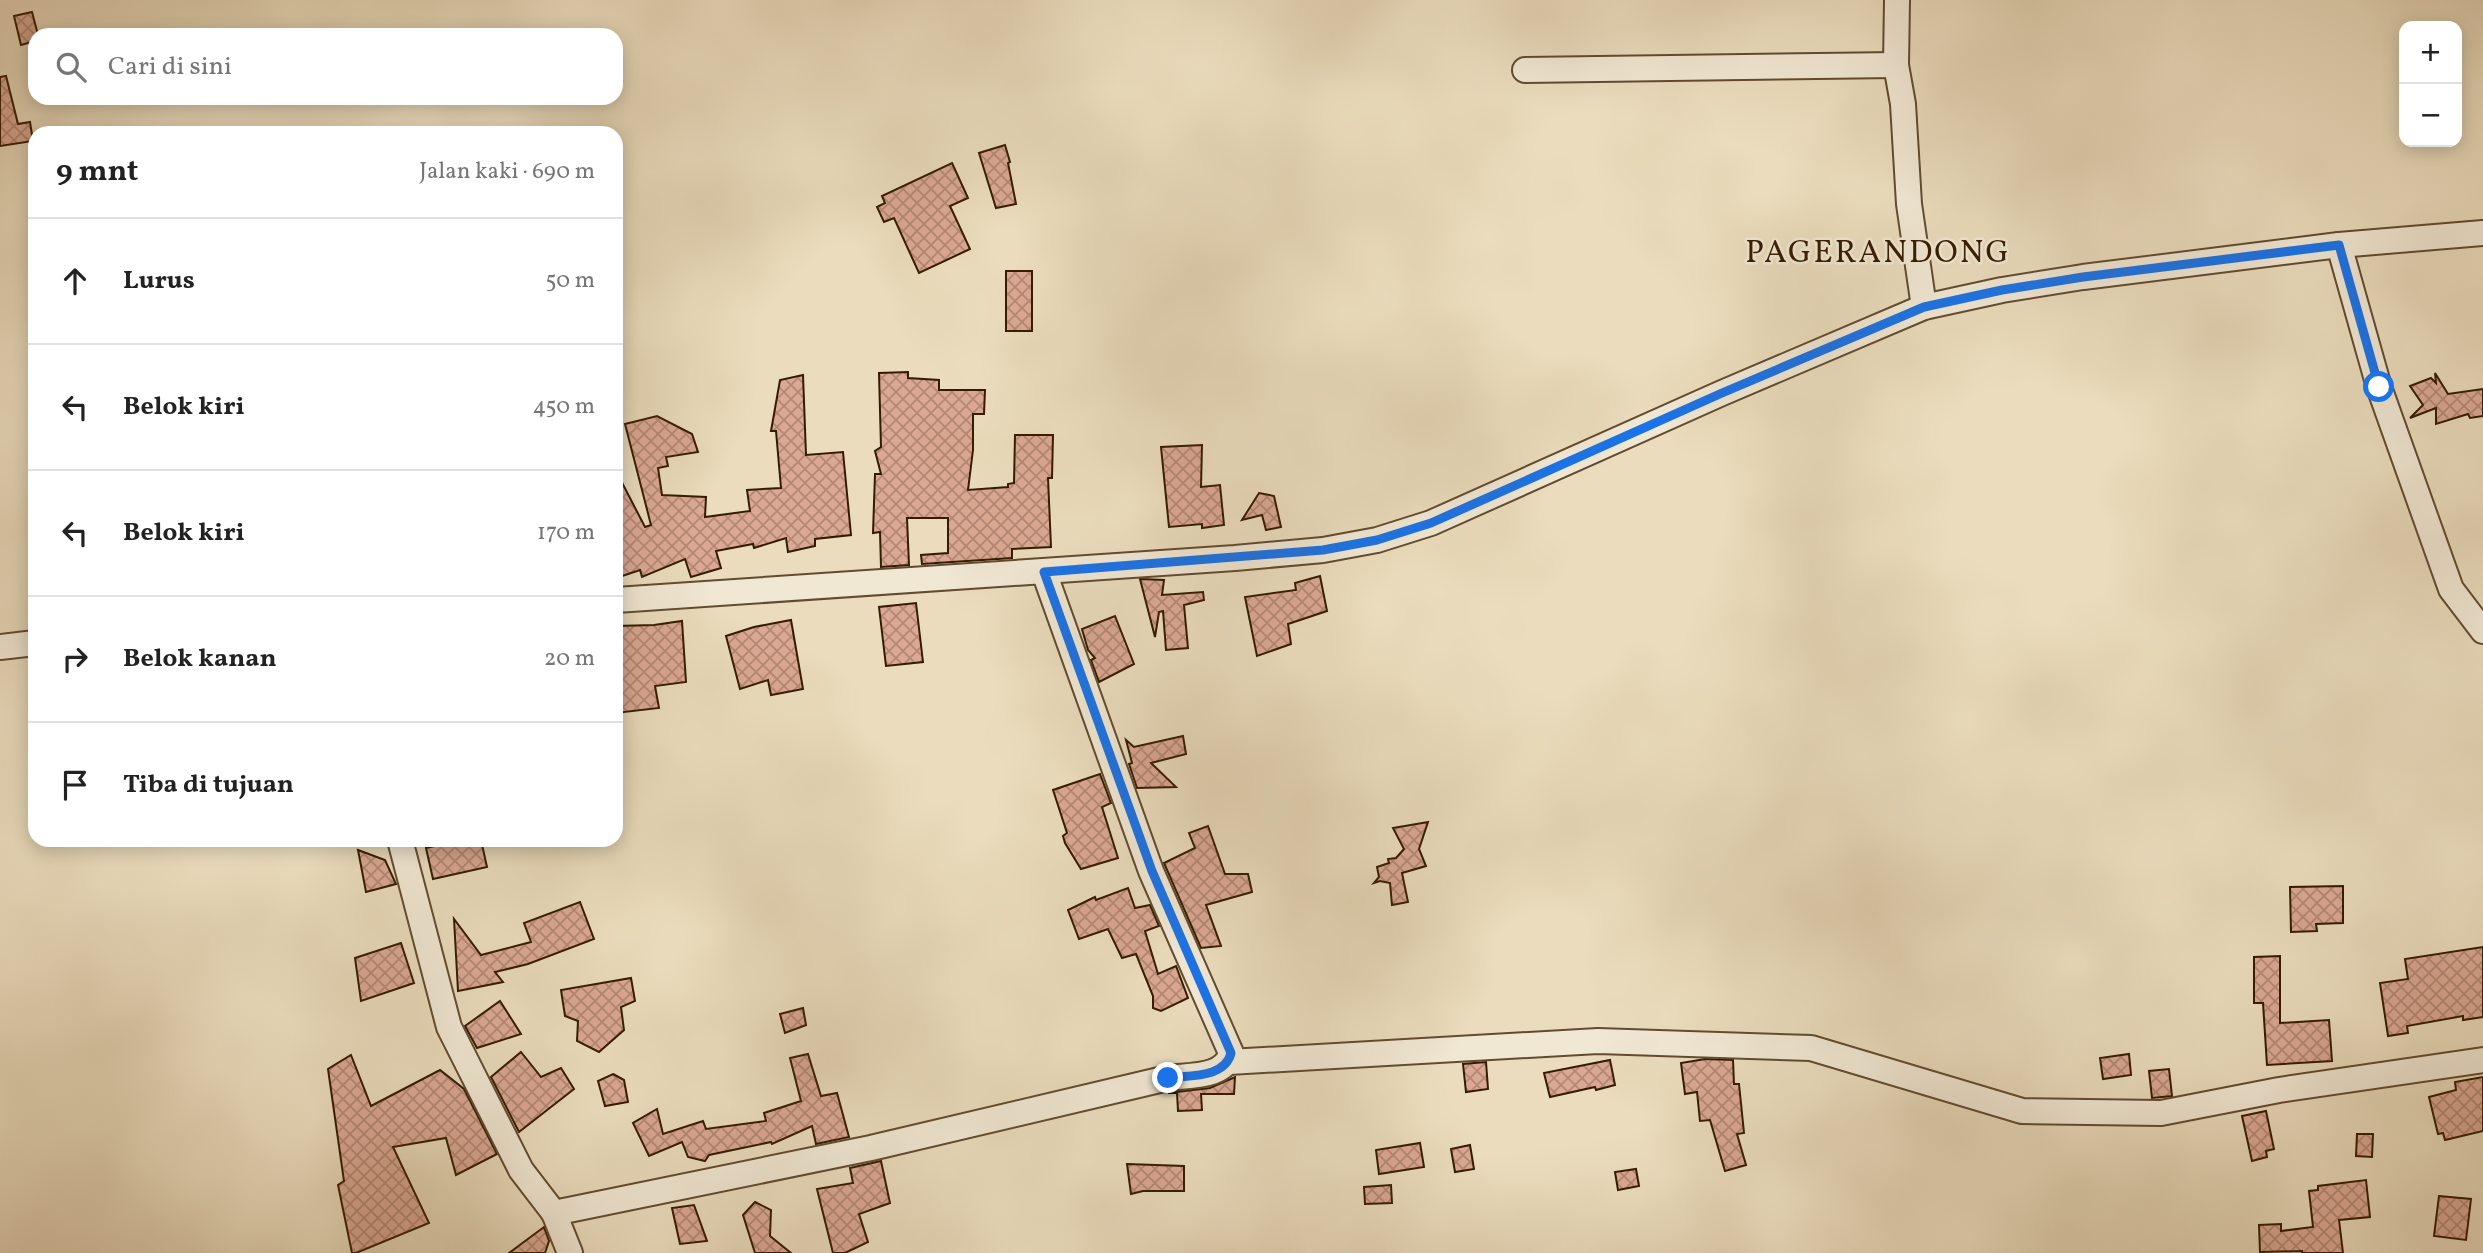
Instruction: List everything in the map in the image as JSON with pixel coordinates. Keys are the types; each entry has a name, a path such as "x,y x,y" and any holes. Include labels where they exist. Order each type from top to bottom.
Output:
{"street":[{"path":"1897,0 1896,65 1903,104 1909,204 1924,307"},
{"path":"1525,71 1896,65"},
{"path":"623,600 1044,572 1323,550 1377,540 1431,523 1722,393 1924,307 2002,290 2083,277 2339,245 2483,233"},
{"path":"2339,245 2379,387 2451,589 2483,631"},
{"path":"554,1213 871,1148 1168,1078 1209,1073 1229,1062 1231,1053 1152,871 1044,572"},
{"path":"0,647 28,644"},
{"path":"402,847 449,1027 521,1170 554,1213 570,1253"},
{"path":"1229,1062 1598,1041 1811,1048 2022,1111 2161,1113 2279,1090 2483,1060"}],"building":[{"path":"32,12 36,28 28,28 28,43 21,45 14,16"},
{"path":"6,76 18,124 30,122 28,142 0,146 0,77"},
{"path":"1005,145 1016,204 996,208 979,153"},
{"path":"952,163 968,198 950,206 970,249 919,273 894,218 884,222 877,207 885,203 882,196"},
{"path":"1006,271 1032,271 1032,331 1006,331"},
{"path":"908,372 908,378 939,380 939,390 985,390 984,414 973,414 973,450 968,490 1008,487 1008,484 1014,483 1015,435 1053,435 1052,478 1048,478 1051,547 1012,549 1012,558 922,564 921,555 948,553 948,518 907,518 909,565 881,567 880,532 873,533 875,474 881,474 875,451 881,447 879,373"},
{"path":"2435,373 2448,394 2483,389 2483,416 2470,418 2468,414 2436,424 2436,408 2410,418 2423,405 2410,386 2431,378 2436,383"},
{"path":"803,375 806,455 843,452 851,535 815,539 815,546 788,552 786,538 754,548 753,544 716,551 721,568 691,577 685,559 642,577 640,570 623,576 623,485 645,527 651,525 625,424 657,416 692,434 698,452 666,457 668,466 658,468 662,495 706,497 705,517 750,511 747,490 781,488 776,431 771,431 780,380"},
{"path":"1202,445 1201,487 1220,485 1224,525 1202,528 1202,524 1169,527 1161,447"},
{"path":"1259,493 1274,496 1281,527 1266,530 1262,515 1242,520"},
{"path":"1320,576 1327,611 1288,624 1291,644 1257,656 1245,597 1296,590 1295,583"},
{"path":"1140,579 1164,580 1162,595 1203,592 1204,600 1184,605 1188,648 1166,650 1163,611 1159,612 1155,637"},
{"path":"916,603 923,662 886,666 879,607"},
{"path":"1115,616 1134,664 1099,682 1091,660 1095,658 1088,650 1082,629"},
{"path":"791,620 803,689 771,695 768,680 740,689 726,636"},
{"path":"682,621 686,682 655,686 659,708 623,712 623,626"},
{"path":"1183,736 1186,754 1151,763 1176,787 1137,788 1129,764 1132,763 1126,740 1134,747"},
{"path":"1100,774 1111,803 1102,807 1118,858 1081,869 1065,843 1063,836 1067,833 1053,790"},
{"path":"1428,822 1419,849 1426,866 1402,873 1408,902 1392,905 1390,883 1374,883 1379,877 1377,867 1389,863 1388,859 1396,858 1404,849 1393,828"},
{"path":"1208,826 1225,874 1248,874 1252,892 1206,905 1221,946 1201,948 1164,863 1195,848 1189,833"},
{"path":"483,847 487,867 433,879 426,848"},
{"path":"358,850 385,860 396,884 366,892"},
{"path":"2343,886 2343,923 2316,924 2317,931 2291,932 2290,887"},
{"path":"1128,888 1135,908 1150,905 1159,926 1145,931 1158,974 1176,966 1188,998 1161,1011 1153,1008 1153,996 1136,954 1122,958 1108,929 1079,939 1068,910 1095,897 1096,900"},
{"path":"580,902 594,939 528,964 495,972 503,982 458,991 454,919 481,955 531,942 524,923"},
{"path":"401,943 414,983 361,1001 355,958"},
{"path":"2483,947 2483,1017 2463,1020 2463,1016 2407,1026 2408,1033 2388,1036 2380,983 2408,979 2405,959"},
{"path":"2280,956 2280,1023 2329,1020 2332,1061 2267,1065 2263,1003 2254,1003 2254,957"},
{"path":"631,978 635,1001 621,1007 624,1030 599,1052 577,1041 578,1021 565,1016 561,990"},
{"path":"500,1001 521,1034 477,1048 465,1026"},
{"path":"803,1008 806,1025 785,1033 780,1014"},
{"path":"521,1052 541,1077 561,1068 574,1089 519,1132 491,1077"},
{"path":"808,1054 821,1096 837,1093 849,1137 816,1144 812,1126 772,1144 771,1142 709,1155 705,1161 688,1157 682,1142 649,1156 633,1123 657,1109 663,1134 703,1121 706,1129 766,1121 764,1113 801,1101 790,1058"},
{"path":"2129,1054 2131,1075 2103,1079 2100,1058"},
{"path":"351,1055 371,1106 440,1070 464,1089 497,1154 456,1175 446,1138 393,1147 429,1223 356,1253 352,1253 338,1185 344,1181 328,1069"},
{"path":"1705,1059 1733,1060 1734,1084 1739,1084 1744,1133 1737,1134 1746,1165 1725,1171 1710,1120 1700,1121 1697,1092 1685,1094 1681,1063"},
{"path":"1610,1060 1615,1085 1550,1097 1544,1073"},
{"path":"1486,1062 1488,1089 1466,1092 1463,1064"},
{"path":"2169,1069 2172,1096 2152,1098 2149,1071"},
{"path":"613,1074 624,1080 628,1102 605,1106 598,1081"},
{"path":"1235,1077 1234,1094 1201,1094 1202,1110 1178,1111 1177,1093 1168,1093 1210,1088"},
{"path":"2483,1077 2483,1131 2445,1140 2443,1133 2438,1134 2429,1097 2456,1090 2455,1082"},
{"path":"2266,1111 2274,1149 2266,1151 2267,1157 2252,1161 2242,1116"},
{"path":"2357,1134 2373,1134 2372,1157 2356,1156"},
{"path":"1420,1143 1424,1167 1379,1174 1376,1150"},
{"path":"1470,1145 1474,1169 1455,1172 1451,1149"},
{"path":"881,1161 890,1203 859,1214 868,1242 845,1253 833,1253 817,1189 853,1183 850,1168"},
{"path":"1127,1164 1184,1166 1184,1191 1143,1191 1131,1194"},
{"path":"1636,1169 1639,1186 1618,1190 1615,1172"},
{"path":"2366,1180 2370,1217 2339,1220 2343,1253 2260,1252 2259,1225 2281,1224 2281,1231 2313,1227 2309,1191 2318,1190 2318,1186"},
{"path":"1391,1185 1392,1203 1365,1204 1364,1187"},
{"path":"2439,1196 2471,1199 2466,1240 2434,1236"},
{"path":"755,1202 771,1210 770,1236 791,1253 755,1253 743,1215"},
{"path":"694,1205 707,1241 680,1244 672,1208"},
{"path":"544,1227 549,1241 545,1253 509,1253"}],"district":[{"name":"PAGERANDONG","path":"1878,254"}],"route":[{"path":"1168,1078 1209,1073 1222,1068 1229,1062 1231,1053 1152,871 1044,572 1323,550 1377,540 1431,523 1722,393 1924,307 2002,290 2083,277 2339,245 2379,387"}]}
